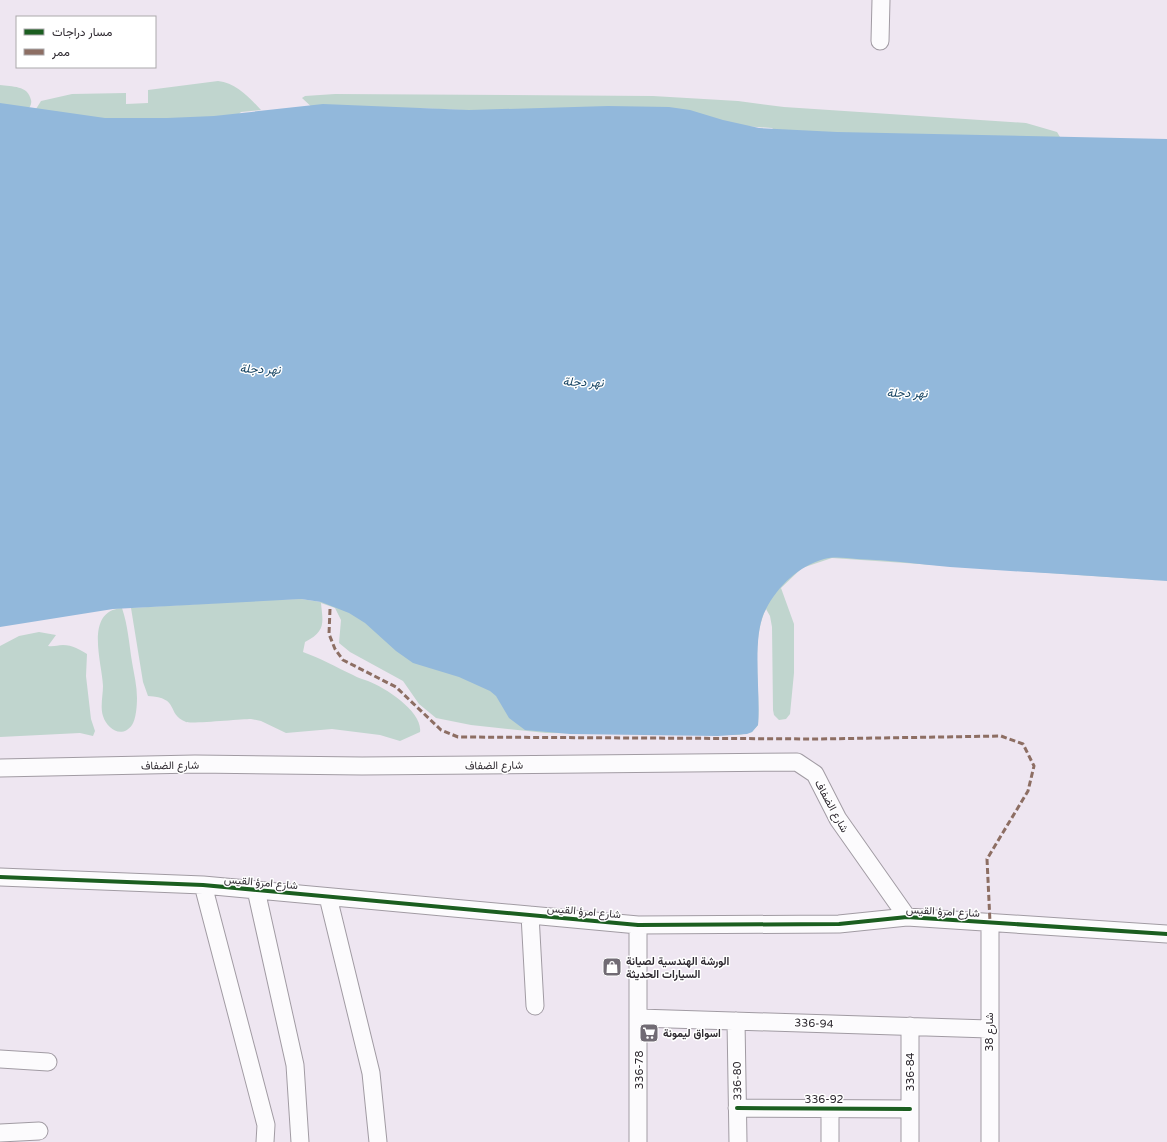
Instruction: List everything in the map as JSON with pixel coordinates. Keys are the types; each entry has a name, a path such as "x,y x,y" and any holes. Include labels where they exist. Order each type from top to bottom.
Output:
{"street":[{"path":"880,41 881,0"},
{"name":"شارع الضفاف","path":"0,768 195,764 370,766 797,762 814,774 838,819 907,917"},
{"name":"شارع امرؤ القيس","path":"0,877 203,885 638,925 839,924 907,917 1167,934"},
{"path":"203,885 266,1125 265,1142"},
{"path":"256,890 294,1065 300,1142"},
{"path":"328,897 371,1074 378,1142"},
{"path":"530,915 535,1006"},
{"name":"شارع 38","path":"990,922 990,1142"},
{"name":"336-78","path":"638,925 638,1142"},
{"name":"336-94","path":"639,1018 989,1029"},
{"name":"336-80","path":"736,1021 738,1142"},
{"name":"336-84","path":"910,1026 910,1142"},
{"path":"0,1059 48,1062"},
{"name":"336-92","path":"737,1108 910,1109"},
{"path":"830,1108 830,1142"},
{"path":"0,1133 39,1131"}],"green space":[{"path":"218,81 225,82 236,88 247,96 261,110 241,112 233,120 98,120 36,109 41,101 72,94 126,93 126,104 148,103 148,90"},
{"path":"0,85 23,89 27,92 31,101 29,108 14,116 0,119"},
{"path":"335,94 653,96 738,101 784,107 1026,123 1057,132 1060,137 1060,143 779,134 772,128 586,115 415,108 409,112 316,111 302,98 305,96"},
{"path":"685,543 1167,581 832,558 802,568 781,588 794,624 794,673 790,714 786,719 779,720 774,715 772,627 770,616 766,609 761,622 757,650 758,725 752,732 739,735 546,733 471,725 436,718 419,704 403,681 350,652 339,643 341,620 335,608 321,603 322,626 317,634 305,642 303,652 357,677 376,684 393,695 410,709 416,717 420,732 400,741 380,735 332,729 286,733 261,721 251,719 186,722 176,714 172,706 165,700 158,697 148,696 143,682 131,608 263,600 301,599 321,602"},
{"path":"122,608 126,621 136,684 137,701 132,725 128,729 119,732 115,731 108,725 102,712 103,686 98,639 99,628 103,618 110,611"},
{"path":"39,632 56,635 48,646 70,646 87,654 86,676 91,719 95,731 93,736 80,733 0,737 0,646 19,636"}],"water":[{"name":"نهر دجلة","path":"0,103 105,118 214,116 323,104 469,110 608,106 669,107 690,110 723,120 759,128 837,132 1167,139 1167,581 950,567 892,561 840,558 824,559 815,562 798,572 783,585 771,601 761,620 758,649 758,725 752,732 747,734 718,736 570,734 525,730 509,718 496,696 490,691 459,677 413,663 396,651 365,623 349,613 321,602 301,599 113,609 0,627"}],"marked path":[{"path":"330,609 329,634 335,649 343,660 396,687 441,730 458,737 818,739 1001,736 1023,744 1034,766 1028,791 987,859 990,922"}],"cycle path":[{"path":"0,877 203,885 638,925 839,924 907,917 1167,934"},
{"path":"737,1108 910,1109"}],"place":[{"name":"الورشة الهندسية لصيانة السيارات الحديثة","path":"612,967"},
{"name":"اسواق ليمونة","path":"649,1033"}]}
